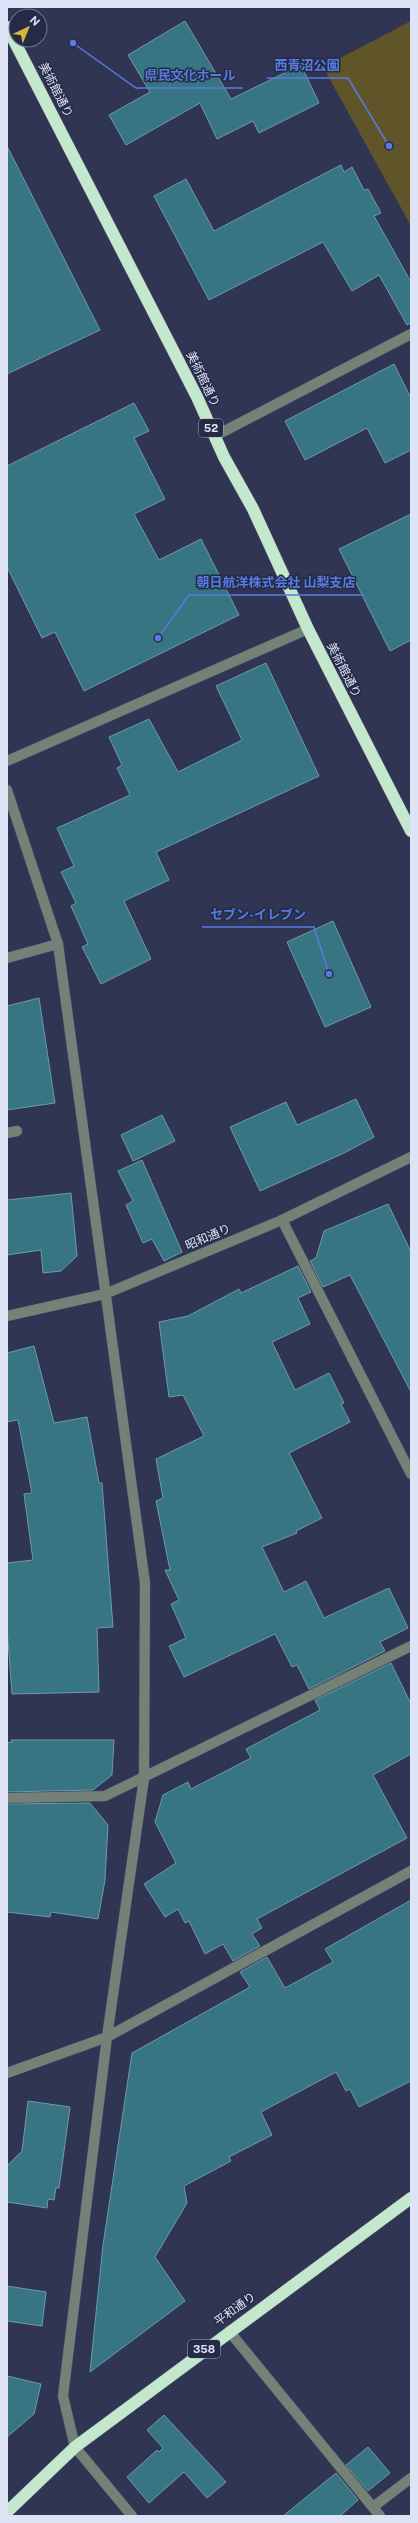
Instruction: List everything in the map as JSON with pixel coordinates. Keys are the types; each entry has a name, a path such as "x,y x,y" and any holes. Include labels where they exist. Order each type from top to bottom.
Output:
{"highway":[{"name":"美術館通り","path":"7,27 165,334 224,457 253,509 308,629 411,831"},
{"name":"平和通り","path":"7,2512 75,2447 229,2331 411,2198"}],"street":[{"path":"215,436 411,334"},
{"path":"7,761 308,629"},
{"path":"7,790 58,944 145,1583 144,1778 107,2037 63,2396 75,2447 132,2516"},
{"path":"7,958 58,944"},
{"path":"7,1133 17,1131"},
{"name":"昭和通り","path":"7,1316 105,1294 282,1220 411,1157"},
{"path":"282,1220 411,1474"},
{"path":"7,1798 105,1796 411,1646"},
{"path":"7,2073 107,2037 411,1871"},
{"path":"229,2331 380,2516"},
{"path":"373,2508 411,2478"}],"shaded area":[{"path":"411,21 411,226 323,67"}],"building":[{"path":"185,21 231,99 301,65 319,103 259,133 253,121 217,139 200,103 126,145 109,115 150,92 128,55"},
{"path":"7,146 100,330 7,374"},
{"path":"341,165 344,172 352,167 364,190 368,189 381,213 374,216 411,282 411,323 407,325 379,275 352,291 323,242 209,300 154,196 186,179 214,231"},
{"path":"394,364 411,398 411,450 385,463 367,428 305,460 285,421"},
{"path":"134,403 149,431 134,438 165,499 134,514 159,560 201,539 239,615 84,691 55,632 42,638 7,567 7,466"},
{"path":"411,514 411,640 390,651 339,549"},
{"path":"266,663 319,776 156,852 169,880 124,901 151,959 101,984 82,947 88,944 71,906 76,903 61,872 74,866 57,828 130,795 117,768 122,765 109,737 149,719 178,772 242,740 216,686"},
{"path":"333,921 371,1007 325,1027 287,942"},
{"path":"39,998 55,1103 7,1110 7,1006"},
{"path":"356,1099 374,1137 344,1153 260,1191 230,1127 286,1102 297,1125"},
{"path":"162,1115 175,1141 133,1161 121,1135"},
{"path":"142,1160 182,1252 164,1261 152,1239 143,1243 126,1205 133,1201 118,1171"},
{"path":"71,1193 77,1256 61,1271 43,1273 41,1250 7,1255 7,1200"},
{"path":"388,1204 411,1252 411,1392 350,1275 323,1287 310,1261 316,1258 324,1231"},
{"path":"298,1266 311,1292 298,1298 310,1324 272,1342 295,1390 329,1373 344,1403 341,1404 350,1422 289,1453 322,1518 296,1531 297,1533 262,1547 284,1592 306,1581 324,1618 389,1588 408,1628 380,1642 385,1651 309,1689 297,1665 292,1667 275,1634 184,1677 169,1646 186,1638 171,1604 179,1600 165,1570 170,1570 156,1501 163,1498 156,1459 204,1436 183,1395 169,1397 159,1322 188,1316 239,1289 241,1293"},
{"path":"34,1346 54,1423 87,1417 99,1483 102,1483 113,1627 97,1628 99,1692 12,1694 7,1627 7,1563 33,1560 24,1494 32,1493 18,1420 7,1422 7,1353"},
{"path":"391,1663 411,1704 411,1754 373,1775 407,1838 257,1919 262,1928 252,1934 260,1946 233,1961 223,1944 205,1954 189,1921 185,1923 178,1909 165,1917 144,1884 176,1863 155,1822 163,1795 188,1782 191,1789 251,1758 246,1749 320,1710 315,1700"},
{"path":"11,1740 114,1740 112,1775 93,1790 7,1792 7,1743 12,1742"},
{"path":"90,1803 108,1825 105,1880 98,1919 51,1912 50,1917 7,1912 7,1804"},
{"path":"411,1900 411,2081 359,2107 350,2089 346,2091 336,2072 261,2112 272,2135 229,2157 231,2161 184,2186 187,2203 155,2257 185,2301 90,2372 103,2245 132,2053 250,1987 240,1972 267,1957 285,1988 333,1962 325,1949"},
{"path":"28,2101 70,2107 59,2188 56,2188 54,2200 48,2199 47,2208 7,2202 7,2166 22,2151"},
{"path":"7,2286 46,2292 42,2326 7,2321"},
{"path":"7,2376 41,2384 34,2414 7,2437"},
{"path":"164,2415 226,2482 207,2498 184,2472 149,2503 127,2477 157,2450 159,2452 163,2448 147,2430"},
{"path":"368,2447 390,2473 368,2491 346,2465"},
{"path":"336,2473 358,2500 340,2516 283,2516"}],"place":[{"name":"県民文化ホール","path":"73,43"},
{"name":"西青沼公園","path":"389,146"},
{"name":"朝日航洋株式会社 山梨支店","path":"158,638"},
{"name":"セブン-イレブン","path":"329,974"}]}
